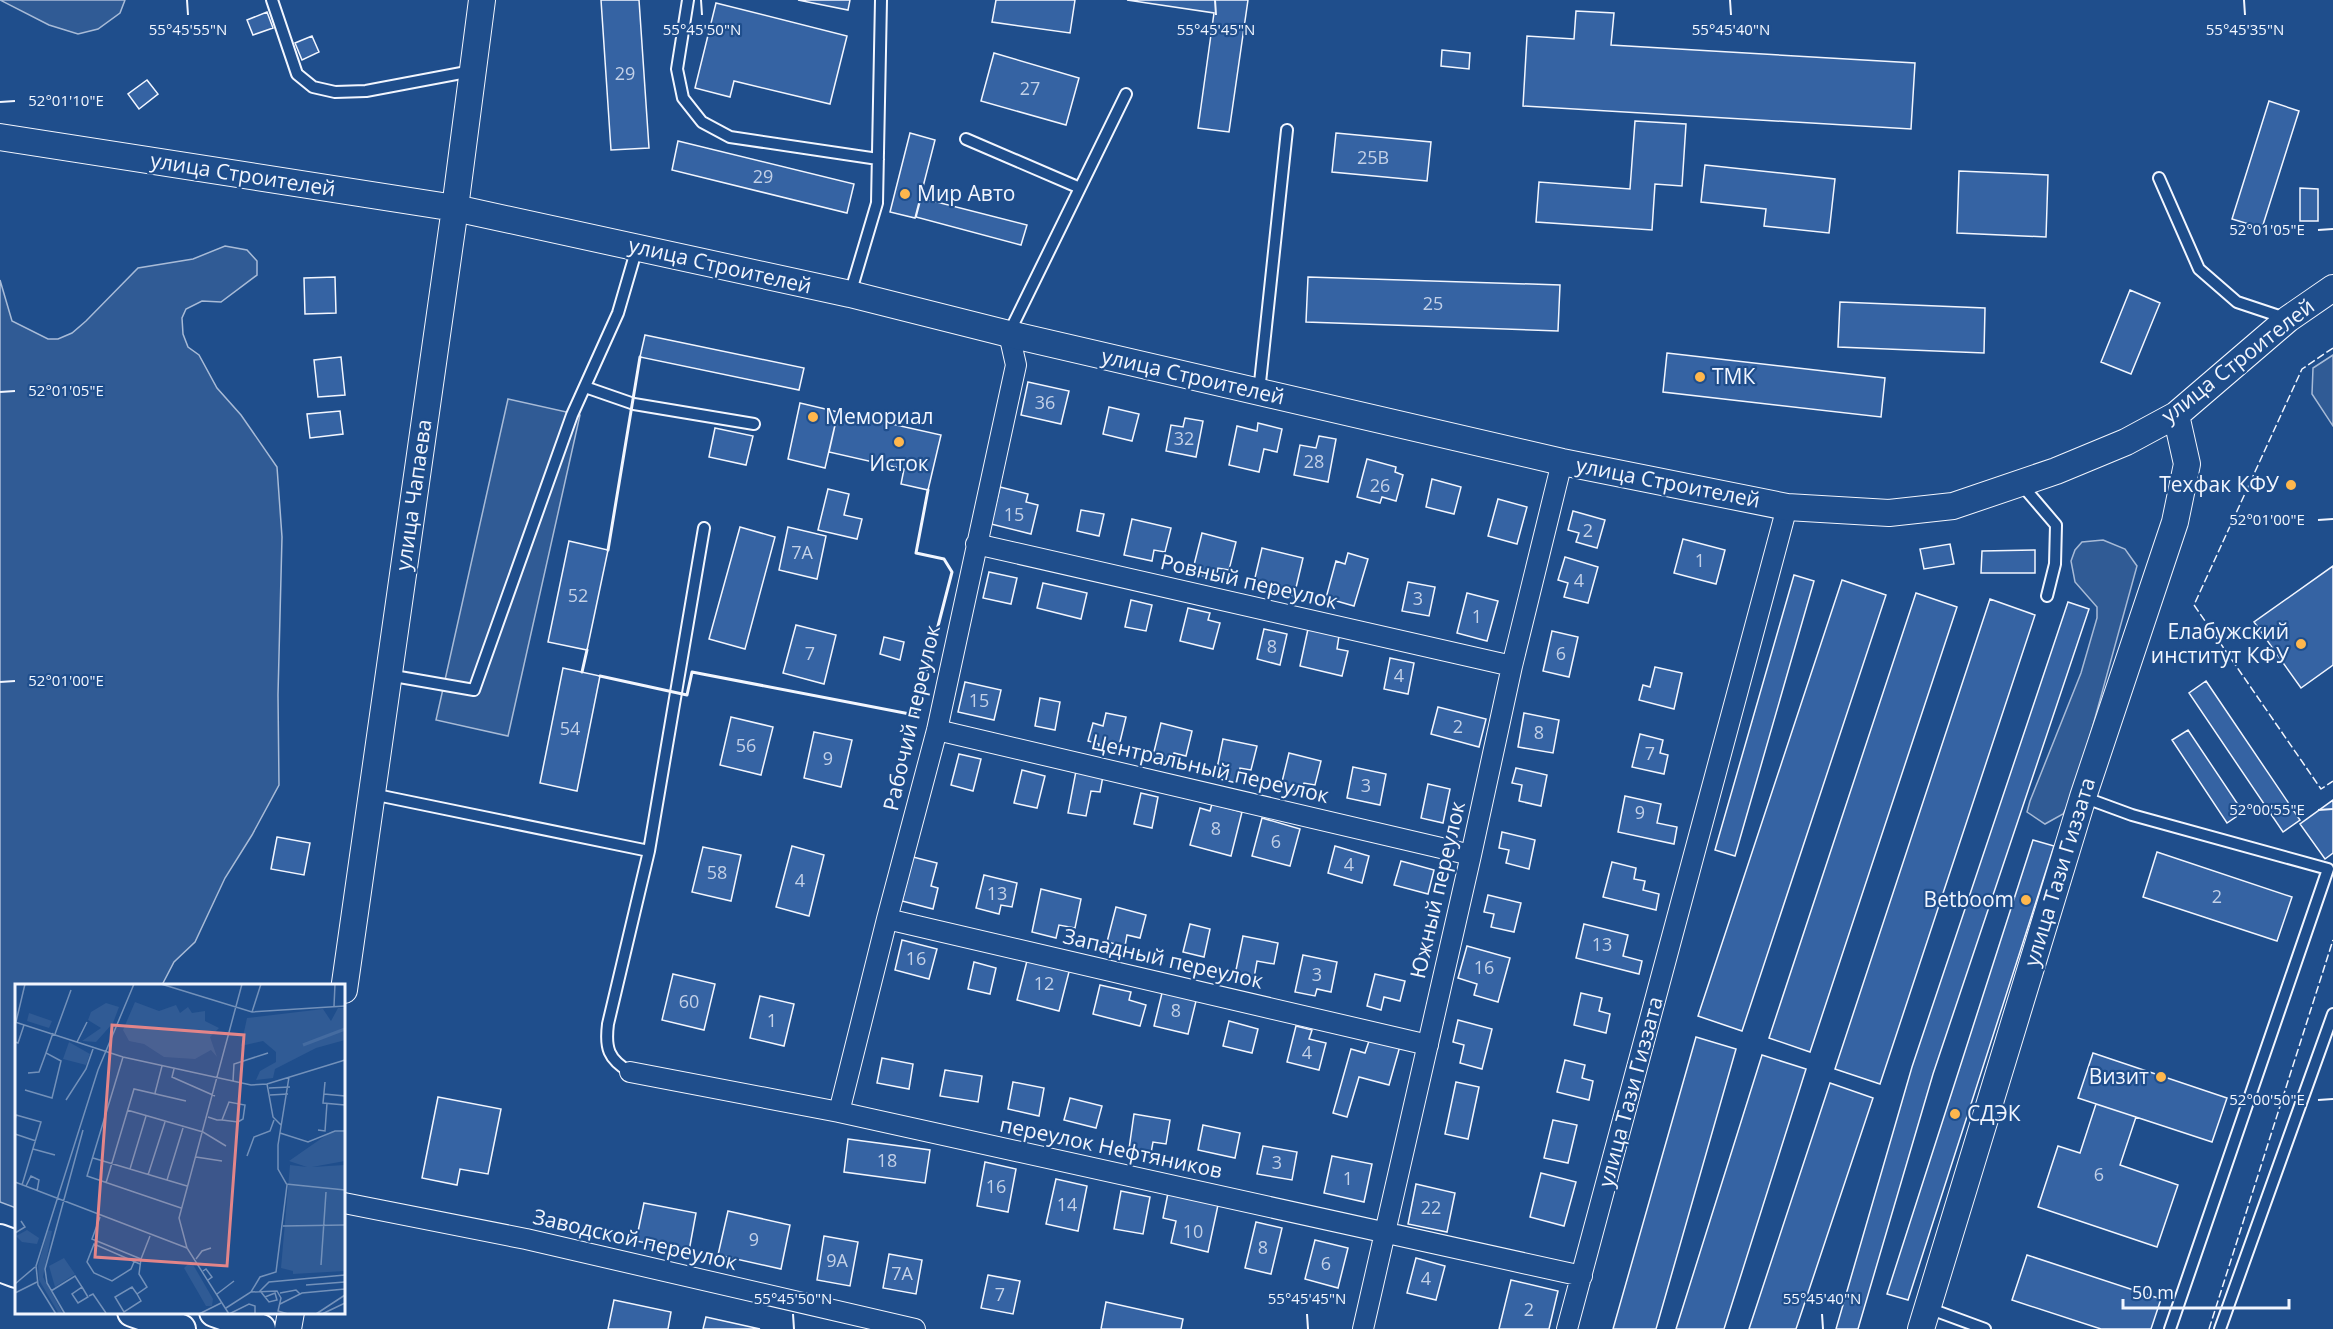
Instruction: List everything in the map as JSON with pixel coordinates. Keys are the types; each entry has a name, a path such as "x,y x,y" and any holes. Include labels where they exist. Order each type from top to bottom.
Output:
{"main road":[{"path":"0,1239 15,1245"},
{"path":"0,1267 15,1273"},
{"path":"138,1314 181,1329"},
{"path":"220,1314 261,1329"}],"street":[{"name":"улица Чапаева","path":"345,984 455,208 482,0"},
{"name":"улица Строителей","path":"0,137 455,208 850,294 1009,334 1562,462 1787,507 1889,513 1953,506 2126,442 2176,415 2288,320 2333,288"},
{"name":"Рабочий переулок","path":"839,1112 937,730 1016,365 1009,334"},
{"name":"улица Тази Гиззата","path":"1925,1318 2083,797 2175,522 2187,464 2176,415"},
{"name":"Южный переулок","path":"1363,1329 1512,666 1562,462"},
{"name":"улица Тази Гиззата","path":"1567,1329 1787,507"},
{"name":"Ровный переулок","path":"976,544 1512,666"},
{"name":"Центральный переулок","path":"937,730 1471,855"},
{"name":"Западный переулок","path":"887,919 1428,1045"},
{"name":"переулок Нефтяников","path":"630,1072 839,1112 1582,1276"},
{"name":"Заводской переулок","path":"345,1203 526,1239 915,1329"},
{"path":"288,1329 291,1314"}],"lane":[{"path":"272,0 297,74 313,87 335,92 366,91 441,75 472,71"},
{"path":"688,0 677,69 683,98 702,122 730,137 878,159"},
{"path":"850,294 877,203 881,0"},
{"path":"1009,334 1126,94"},
{"path":"1259,392 1287,129"},
{"path":"966,139 1080,188"},
{"path":"2159,178 2199,269 2238,302 2288,320"},
{"path":"388,675 474,690 572,415 618,314 637,247"},
{"path":"585,387 634,404 753,424"},
{"path":"2020,483 2056,525 2055,564 2047,596"},
{"path":"630,1072 619,1065 611,1055 606,1041 608,1024 648,851 704,528"},
{"path":"371,794 648,851"},
{"path":"2083,797 2132,815 2331,869 2170,1329"},
{"path":"2220,1329 2333,1014"},
{"path":"1925,1318 1985,1329"}],"shaded area":[{"path":"0,0 125,0 120,13 98,29 78,34 49,25"},
{"path":"225,246 247,250 257,261 257,275 221,302 202,301 186,309 182,318 183,334 188,347 199,355 217,388 241,415 277,467 282,537 278,695 279,785 225,878 195,942 174,962 163,984 15,984 15,1208 0,1202 0,280 12,321 48,339 58,339 72,333 86,321 138,268 193,259"},
{"path":"2333,355 2333,426 2312,394 2313,368"},
{"path":"508,399 580,415 508,736 436,720"},
{"path":"2103,540 2125,549 2137,566 2074,794 2063,814 2045,824 2027,812 2081,673 2097,618 2097,607 2075,582 2071,561 2075,550 2082,542"}],"building":[{"path":"601,0 639,0 649,148 611,150"},
{"path":"798,0 850,0 848,10"},
{"path":"996,0 1075,0 1070,33 992,22"},
{"path":"1127,0 1248,0 1229,132 1198,128 1214,13"},
{"path":"716,3 847,36 830,104 734,81 730,97 695,88"},
{"path":"1576,11 1614,13 1611,45 1915,63 1911,129 1523,106 1527,36 1574,39"},
{"path":"267,12 273,28 253,35 247,20"},
{"path":"312,36 319,52 302,60 295,43"},
{"path":"1442,50 1470,53 1469,69 1441,66"},
{"path":"994,53 1079,78 1066,125 981,101"},
{"path":"147,80 158,94 139,109 128,94"},
{"path":"2269,101 2299,111 2262,228 2232,219"},
{"path":"1635,121 1686,124 1682,186 1655,184 1652,230 1536,222 1539,182 1630,189"},
{"path":"910,133 935,140 915,218 890,212"},
{"path":"1336,133 1431,142 1427,181 1332,172"},
{"path":"678,141 854,184 847,213 672,170"},
{"path":"1705,165 1835,179 1829,233 1764,226 1766,209 1701,202"},
{"path":"1959,171 2048,175 2046,237 1957,233"},
{"path":"2300,188 2318,189 2318,221 2300,221"},
{"path":"921,198 1027,225 1021,245 916,217"},
{"path":"335,277 336,313 305,314 304,278"},
{"path":"1308,277 1560,285 1558,331 1306,322"},
{"path":"2130,290 2160,303 2131,374 2101,362"},
{"path":"1840,302 1985,308 1984,353 1838,347"},
{"path":"645,335 804,368 799,390 640,357"},
{"path":"1667,353 1885,378 1881,417 1663,392"},
{"path":"341,357 345,395 318,397 314,360"},
{"path":"1028,382 1069,391 1061,424 1021,415"},
{"path":"800,403 838,412 825,468 788,459"},
{"path":"1109,407 1139,414 1132,441 1103,434"},
{"path":"340,411 343,434 310,438 307,414"},
{"path":"838,412 941,435 928,490 901,484 904,469 829,452"},
{"path":"1185,418 1203,421 1196,457 1166,451 1171,425 1183,427"},
{"path":"1258,423 1282,429 1277,452 1264,449 1259,472 1229,465 1237,426 1257,431"},
{"path":"715,428 753,436 746,465 709,457"},
{"path":"1319,436 1336,439 1328,482 1294,475 1300,445 1316,448"},
{"path":"1367,459 1396,467 1395,472 1403,475 1396,501 1382,497 1380,503 1357,497"},
{"path":"1432,479 1461,487 1454,514 1426,507"},
{"path":"1000,487 1028,494 1026,502 1038,505 1031,534 991,524"},
{"path":"828,489 849,494 844,515 862,519 857,539 818,530"},
{"path":"1498,499 1527,507 1517,544 1488,536"},
{"path":"1081,510 1104,514 1099,536 1077,531"},
{"path":"1573,511 1605,520 1597,548 1576,542 1579,533 1568,530"},
{"path":"1132,519 1171,528 1165,552 1154,550 1152,561 1124,555"},
{"path":"740,527 775,537 745,649 709,639"},
{"path":"788,527 826,536 817,579 779,570"},
{"path":"1202,533 1236,542 1229,570 1218,568 1216,579 1192,573"},
{"path":"1683,539 1725,550 1716,584 1674,573"},
{"path":"569,541 608,550 587,650 548,642"},
{"path":"1950,544 1954,564 1924,569 1920,549"},
{"path":"1262,548 1303,558 1294,596 1253,586"},
{"path":"2035,550 2035,573 1981,573 1982,551"},
{"path":"1348,553 1368,559 1354,606 1326,598 1336,561 1345,564"},
{"path":"1565,557 1598,567 1588,603 1564,597 1568,583 1558,580"},
{"name":"Елабужский институт КФУ","path":"2333,566 2333,665 2301,688 2254,622"},
{"path":"989,572 1017,578 1011,604 983,598"},
{"path":"1794,575 1814,581 1735,856 1715,850"},
{"path":"1842,580 1886,595 1742,1031 1698,1016"},
{"path":"1408,582 1435,587 1429,616 1402,611"},
{"path":"1043,583 1087,593 1081,619 1037,608"},
{"path":"1467,593 1498,601 1487,641 1457,633"},
{"path":"1916,593 1957,607 1810,1052 1769,1038"},
{"path":"1990,599 2035,615 1880,1084 1835,1069"},
{"path":"1131,600 1152,605 1146,631 1125,627"},
{"path":"2068,602 2089,609 1933,1074 1858,1329 1836,1329 1912,1067"},
{"path":"1188,608 1210,613 1208,620 1220,623 1213,649 1180,641"},
{"path":"796,625 836,635 824,684 783,673"},
{"path":"1264,629 1287,634 1280,665 1257,659"},
{"path":"1308,629 1339,636 1337,649 1348,651 1342,676 1300,666"},
{"path":"1552,631 1578,637 1569,677 1543,671"},
{"path":"884,637 904,642 900,660 880,654"},
{"path":"1390,658 1414,663 1408,694 1384,689"},
{"path":"1655,667 1682,673 1674,709 1639,700 1643,685 1650,687"},
{"path":"563,668 600,676 577,791 540,783"},
{"path":"2206,681 2300,820 2283,832 2189,693"},
{"path":"965,682 1001,690 994,720 958,712"},
{"path":"1040,698 1060,702 1055,730 1035,726"},
{"path":"1438,707 1486,719 1479,747 1431,734"},
{"path":"1106,713 1126,717 1117,754 1098,750 1099,744 1088,741 1093,723 1103,726"},
{"path":"1524,713 1559,720 1553,753 1518,747"},
{"path":"731,717 773,727 761,775 720,765"},
{"path":"1161,723 1192,731 1186,756 1174,753 1172,761 1153,756"},
{"path":"2188,730 2243,812 2227,823 2172,740"},
{"path":"814,732 852,740 841,787 804,778"},
{"path":"1640,734 1663,740 1660,753 1668,755 1664,774 1632,767"},
{"path":"1223,739 1257,746 1251,770 1240,768 1237,783 1215,778"},
{"path":"1289,753 1321,761 1315,785 1304,783 1302,791 1281,786"},
{"path":"959,754 981,759 973,791 951,785"},
{"path":"1353,767 1386,774 1380,805 1347,798"},
{"path":"1516,768 1547,775 1541,806 1519,801 1522,785 1512,783"},
{"path":"1022,770 1045,776 1037,808 1014,803"},
{"path":"1076,771 1103,776 1100,792 1091,791 1086,816 1068,813"},
{"path":"1428,784 1450,789 1443,823 1421,818"},
{"path":"1141,793 1158,797 1152,828 1134,824"},
{"path":"1625,796 1661,804 1657,823 1677,827 1674,844 1618,832"},
{"path":"2333,800 2333,853 2325,859 2300,824"},
{"path":"1212,804 1242,812 1231,856 1190,845 1200,808 1210,811"},
{"path":"1262,818 1300,829 1290,866 1252,856"},
{"path":"1502,832 1535,840 1529,869 1506,863 1509,850 1499,848"},
{"path":"277,837 310,843 304,875 271,869"},
{"path":"2033,840 2054,846 1908,1300 1887,1294"},
{"path":"792,846 824,855 809,916 776,907"},
{"path":"1335,846 1369,856 1362,883 1328,873"},
{"path":"703,847 741,855 731,901 692,892"},
{"path":"2157,852 2292,897 2277,941 2143,897"},
{"path":"913,857 937,863 931,886 938,888 933,909 902,901"},
{"path":"1401,861 1434,870 1428,894 1394,885"},
{"path":"1612,862 1636,868 1634,879 1645,881 1643,890 1659,894 1656,910 1603,897"},
{"path":"984,875 1017,883 1012,907 1001,905 999,914 976,908"},
{"path":"1041,889 1081,899 1075,928 1059,925 1056,938 1032,932"},
{"path":"1488,895 1521,903 1514,932 1491,927 1494,914 1484,912"},
{"path":"1116,907 1146,915 1140,938 1127,935 1125,946 1107,942"},
{"path":"1190,924 1210,929 1204,957 1183,952"},
{"path":"1584,924 1628,935 1623,956 1642,961 1639,974 1576,958"},
{"path":"1243,936 1278,943 1274,964 1257,961 1254,978 1235,975"},
{"path":"902,940 937,949 929,979 895,970"},
{"path":"1467,946 1510,958 1498,1002 1474,995 1477,984 1458,978"},
{"path":"1303,955 1337,962 1331,992 1317,989 1315,996 1295,992"},
{"path":"1028,957 1070,968 1059,1011 1017,1000"},
{"path":"974,962 996,968 990,994 968,989"},
{"path":"673,974 715,984 704,1030 662,1020"},
{"path":"1375,974 1405,981 1400,1001 1384,997 1381,1010 1367,1006"},
{"path":"1100,985 1131,992 1129,1000 1146,1005 1140,1026 1093,1014"},
{"path":"1163,989 1197,997 1188,1034 1154,1026"},
{"path":"1581,993 1602,998 1599,1011 1610,1014 1606,1033 1574,1025"},
{"path":"760,996 794,1004 784,1046 750,1038"},
{"path":"1458,1020 1492,1029 1482,1069 1460,1063 1464,1045 1453,1042"},
{"path":"1229,1021 1258,1029 1252,1053 1223,1046"},
{"path":"1296,1026 1312,1030 1309,1039 1326,1043 1319,1070 1287,1062"},
{"path":"1696,1037 1736,1049 1656,1329 1613,1329"},
{"path":"1370,1038 1400,1046 1389,1085 1359,1077 1347,1117 1333,1113 1351,1049 1365,1053"},
{"path":"2093,1053 2227,1098 2212,1142 2078,1098"},
{"path":"1762,1055 1806,1069 1724,1329 1676,1329"},
{"path":"882,1058 913,1064 909,1089 877,1083"},
{"path":"1565,1060 1585,1065 1582,1078 1593,1081 1589,1100 1557,1092"},
{"path":"945,1070 982,1076 978,1102 940,1096"},
{"path":"1013,1082 1044,1088 1039,1116 1008,1109"},
{"path":"1456,1082 1479,1087 1468,1139 1445,1134"},
{"path":"1830,1083 1873,1098 1796,1329 1749,1329"},
{"path":"438,1097 501,1109 488,1174 460,1169 457,1185 422,1178"},
{"path":"1070,1098 1102,1106 1096,1128 1064,1120"},
{"path":"2096,1104 2136,1117 2120,1165 2178,1185 2157,1247 2038,1207 2058,1146 2080,1153"},
{"path":"1134,1114 1170,1120 1166,1144 1153,1142 1151,1153 1129,1149"},
{"path":"1553,1120 1577,1125 1568,1163 1544,1158"},
{"path":"1203,1125 1240,1133 1235,1158 1198,1150"},
{"path":"848,1139 930,1150 925,1183 844,1172"},
{"path":"1263,1146 1297,1152 1292,1180 1257,1174"},
{"path":"1332,1156 1372,1164 1364,1202 1324,1193"},
{"path":"985,1162 1016,1169 1008,1212 977,1206"},
{"path":"1541,1173 1576,1182 1564,1226 1530,1217"},
{"path":"1056,1179 1087,1186 1078,1231 1046,1224"},
{"path":"1416,1184 1455,1193 1447,1232 1408,1224"},
{"path":"1121,1191 1150,1197 1143,1234 1114,1229"},
{"path":"1168,1193 1218,1205 1208,1252 1171,1243 1176,1221 1163,1218"},
{"path":"644,1203 696,1213 689,1251 636,1241"},
{"path":"728,1211 790,1225 781,1269 718,1255"},
{"path":"1256,1222 1282,1228 1271,1274 1245,1268"},
{"path":"824,1236 858,1242 850,1286 817,1280"},
{"path":"1315,1240 1348,1248 1338,1288 1305,1279"},
{"path":"889,1254 922,1260 916,1294 883,1288"},
{"path":"2027,1255 2161,1299 2151,1329 2101,1329 2012,1300"},
{"path":"1416,1258 1445,1266 1436,1300 1407,1293"},
{"path":"988,1275 1020,1281 1013,1314 981,1308"},
{"path":"1511,1280 1558,1291 1549,1329 1499,1329"},
{"path":"614,1300 671,1312 668,1329 608,1329"},
{"path":"1106,1302 1183,1319 1181,1329 1101,1329"},
{"path":"706,1317 760,1329 703,1329"}],"fence":[{"path":"2333,348 2302,369 2194,605 2321,789 2333,781"},
{"path":"2209,1329 2333,940"}],"wall":[{"path":"608,550 640,357"},
{"path":"600,676 687,695 692,672 915,715 952,572 944,559 916,553 928,490"},
{"path":"582,672 587,650"}],"place":[{"name":"Мир Авто","path":"905,194"},
{"name":"ТМК","path":"1700,377"},
{"name":"Мемориал","path":"813,417"},
{"name":"Исток","path":"899,442"},
{"name":"Техфак КФУ","path":"2291,485"},
{"name":"Елабужский институт КФУ","path":"2301,644"},
{"name":"Betboom","path":"2026,900"},
{"name":"Визит","path":"2161,1077"},
{"name":"СДЭК","path":"1955,1114"}]}
